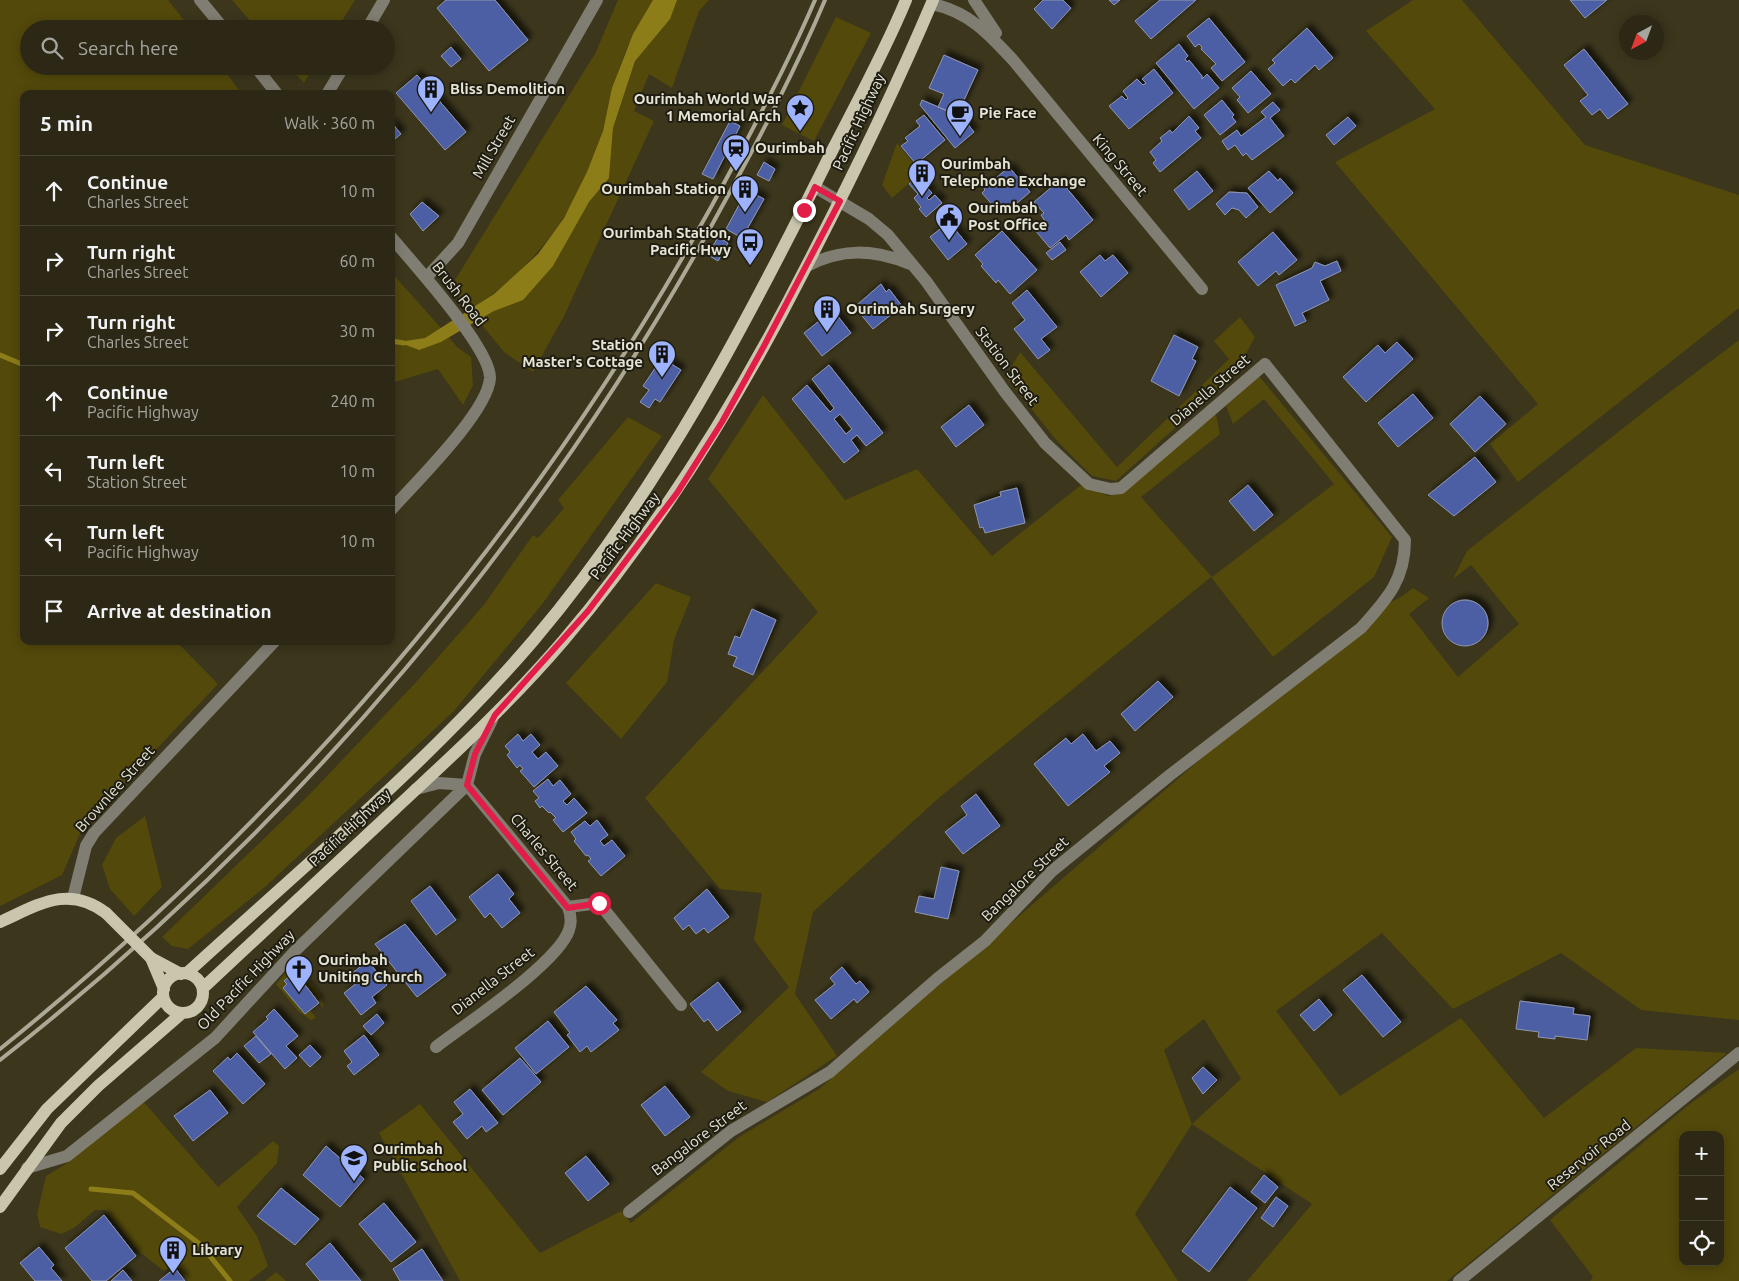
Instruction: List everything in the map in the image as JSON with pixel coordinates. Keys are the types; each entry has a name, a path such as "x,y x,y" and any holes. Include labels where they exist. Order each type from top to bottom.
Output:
{"main road":[{"name":"Pacific Highway","path":"184,974 421,759 497,681 558,610 631,513 723,361 815,187 906,0"},
{"name":"Pacific Highway","path":"203,988 495,715 588,611 677,493 722,422 807,266 840,201 932,2"},
{"path":"0,922 58,898 73,898 92,902 106,913 151,958 199,980 204,995 199,1007 193,1011 181,1014 79,1104 61,1123 0,1207"},
{"path":"151,958 169,1007 181,1014"},
{"path":"0,1169 47,1108 164,993 169,979 184,974"}],"street":[{"path":"200,0 217,20"},
{"path":"372,20 384,0"},
{"name":"Mill Street","path":"426,278 458,243 597,0"},
{"name":"King Street","path":"974,0 1014,60"},
{"name":"King Street","path":"932,2 955,10 976,22 1014,60 1202,289"},
{"path":"262,75 274,90"},
{"path":"329,90 339,75"},
{"name":"Station Street","path":"815,187 877,225 912,265 1046,443 1089,484"},
{"name":"Brush Road","path":"395,242 470,334 484,355 490,377 485,397 472,416 395,505"},
{"path":"807,266 838,253 863,251 893,257 912,265"},
{"name":"Dianella Street","path":"1089,484 1111,489 1121,488 1265,364 1405,540"},
{"name":"Bangalore Street","path":"629,1212 731,1131 830,1072 938,978 985,941 1052,871 1170,775 1361,628 1385,602 1395,584 1405,562 1405,540"},
{"name":"Brownlee Street","path":"73,898 86,846 94,833 271,645"},
{"path":"416,789 439,782 467,785 475,754 495,715"},
{"name":"Charles Street","path":"467,785 568,908 599,903 681,1005"},
{"name":"Old Pacific Highway","path":"27,1168 67,1156 216,1038 296,950 467,785"},
{"name":"Dianella Street","path":"436,1046 542,967 569,932 571,922 568,908"},
{"name":"Reservoir Road","path":"1459,1281 1739,1053"}],"shaded area":[{"path":"0,0 168,0 184,20 20,20 20,75 228,75 239,90 20,90 20,645 180,645 218,684 83,827 62,875 0,906"},
{"path":"232,0 355,0 343,20 249,20"},
{"path":"618,0 709,0 699,11 672,88 649,74 634,111 654,121 564,316 533,372 504,352 478,320 494,311 553,266 589,202 609,178 613,128 635,61 633,36 619,70 594,157 583,184 554,232 516,275 471,309 459,297 455,280 596,52"},
{"path":"653,0 677,0 670,19 635,61 613,128 609,178 589,202 553,266 523,300 494,311 441,342 419,350 398,342 425,338 494,294 538,254 564,218 587,172 603,131 612,88 633,34"},
{"path":"1413,0 1462,0 1585,145 1739,195 1739,308 1518,482 1490,444 1538,404 1335,162 1435,109 1366,31"},
{"path":"836,17 871,33 814,141 782,125"},
{"path":"297,75 309,75 304,83"},
{"path":"897,143 921,173 892,198 882,185"},
{"path":"395,276 441,328 425,338 399,342 441,342 449,337 457,347 471,357 473,385 463,405 438,369 395,382"},
{"path":"1240,317 1255,337 1235,374 1116,481 1092,476 1057,441 1006,377 1020,352 1117,467 1229,359 1214,341"},
{"path":"1739,340 1739,1020 1641,1010 1561,953 1453,1009 1382,933 1276,1011 1340,1096 1461,1018 1544,1118 1636,1048 1727,1053 1447,1281 1247,1281 1312,1204 1192,1124 1135,1214 1178,1281 460,1281 379,1133 420,1104 540,1253 621,1211 631,1223 739,1137 819,1089 1372,611 1401,597 1413,588 1429,598 1409,614 1458,677 1519,624 1471,565 1453,579 1467,551 1655,403","holes":["1204,1019 1241,1079 1192,1124 1164,1050"]},
{"path":"1259,376 1392,537 1374,577 1273,657 1211,577 940,797 813,912 795,994 837,1056 767,1102 728,1091 701,1072 789,987 754,940 762,893 720,889 645,798 818,612 708,479 763,395 845,500 917,469 992,556 1081,485 1109,496 1125,491 1216,414 1220,434 1141,497 1212,577 1334,484 1264,399 1233,424 1226,406"},
{"path":"628,417 662,436 543,603 454,711 265,887 188,949 172,946 162,937 309,795 419,679 483,606 533,535 538,538 564,508 558,500"},
{"path":"656,583 691,597 674,640 667,682 621,739 566,683"},
{"path":"145,816 162,887 134,916 110,889 102,865 116,838"},
{"path":"291,967 307,979 317,990 323,1002 323,1008 298,977 294,979 290,976 284,981 287,984 284,988 305,1014 310,1010 316,1018 311,1020 298,1011 276,984"},
{"path":"1739,1069 1739,1281 1590,1281 1593,1277 1550,1220 1691,1103"},
{"path":"142,1100 218,1187 273,1141 279,1146 277,1163 237,1207 257,1236 268,1266 249,1281 188,1281 175,1264 164,1271 138,1251 105,1210 95,1210 74,1228 61,1234 40,1227 37,1214 46,1176 72,1160"},
{"path":"276,1272 286,1281 265,1281"}],"building":[{"path":"446,0 495,0 528,40 489,71 437,8"},
{"path":"1043,0 1063,0 1071,8 1052,29 1034,9"},
{"path":"1109,0 1120,0 1114,5"},
{"path":"1160,0 1196,0 1151,39 1135,21"},
{"path":"1570,0 1607,0 1585,18"},
{"path":"1209,18 1245,62 1222,81 1211,68 1216,64 1201,49 1202,47 1199,44 1195,47 1187,36"},
{"path":"1307,28 1333,58 1319,70 1315,65 1295,83 1291,79 1283,86 1268,69 1275,63 1272,60"},
{"path":"1179,44 1188,56 1185,59 1187,62 1189,60 1202,76 1202,79 1207,74 1219,88 1194,109 1156,63"},
{"path":"451,47 461,59 451,67 441,56"},
{"path":"1584,49 1628,104 1608,119 1600,109 1592,115 1580,101 1588,95 1564,65"},
{"path":"944,55 978,70 957,115 938,107 944,94 929,88"},
{"path":"1154,69 1173,93 1129,129 1109,106 1122,96 1126,100 1128,98 1123,91 1137,79 1143,85 1146,83 1142,79"},
{"path":"1251,71 1271,94 1248,113 1237,100 1240,97 1232,88"},
{"name":"Bliss Demolition","path":"417,75 466,132 445,150 396,93"},
{"path":"922,100 962,117 974,132 955,148 920,105"},
{"path":"1222,100 1234,115 1232,117 1236,122 1220,135 1204,115"},
{"path":"1273,102 1280,110 1270,118 1284,136 1252,160 1246,153 1243,156 1235,145 1228,150 1222,141 1237,130 1241,136 1266,117 1261,112"},
{"path":"924,115 945,140 916,164 901,146 908,141 905,138 920,126 916,121"},
{"path":"1189,116 1199,128 1195,131 1201,138 1160,172 1153,163 1156,160 1150,152 1162,141 1160,138 1170,130 1172,133"},
{"path":"1348,117 1356,126 1334,145 1326,135"},
{"path":"730,121 740,126 713,179 702,174"},
{"path":"395,127 401,134 395,139"},
{"path":"764,162 775,169 769,181 757,175"},
{"path":"1009,167 1030,192 1009,210 1006,206 1002,209 999,206 996,209 982,193 985,190 984,188"},
{"path":"1197,171 1213,191 1189,210 1174,190"},
{"path":"1269,171 1278,181 1280,178 1293,193 1270,213 1248,188"},
{"name":"Ourimbah Telephone Exchange","path":"917,177 932,193 927,198 929,200 935,195 942,203 926,217 919,209 921,207 914,198 918,194 909,184"},
{"path":"1060,180 1093,220 1069,240 1066,235 1050,248 1035,230 1045,221 1041,215 1044,213 1034,202"},
{"name":"Ourimbah Station","path":"747,190 764,199 742,238 726,229"},
{"path":"1229,192 1247,193 1258,207 1246,218 1239,210 1232,208 1225,215 1216,204"},
{"path":"422,202 439,216 423,231 410,214"},
{"name":"Ourimbah Post Office","path":"949,222 967,244 948,260 930,237"},
{"path":"1002,231 1037,270 1010,294 998,280 996,283 981,266 983,264 975,255"},
{"path":"1273,232 1297,260 1279,275 1276,271 1258,286 1238,262"},
{"path":"718,237 728,243 718,261 708,255"},
{"path":"1060,242 1066,250 1052,260 1046,253"},
{"path":"1100,255 1105,261 1113,255 1128,273 1101,297 1080,272"},
{"path":"1337,261 1341,271 1320,281 1329,300 1302,313 1306,321 1295,326 1276,285 1312,268 1315,262 1325,266"},
{"path":"881,284 886,292 889,289 902,306 873,329 858,311 862,308 858,304"},
{"path":"1027,290 1057,327 1041,339 1050,350 1038,359 1014,329 1025,320 1012,303"},
{"name":"Ourimbah Surgery","path":"833,310 851,333 822,356 804,333"},
{"path":"1174,335 1198,347 1192,359 1196,361 1179,396 1151,381"},
{"path":"1397,342 1413,359 1366,402 1343,377 1378,345 1385,353"},
{"name":"Station Master's Cottage","path":"662,358 681,370 660,402 655,399 649,408 640,402 649,390 643,386"},
{"path":"829,365 883,433 866,446 857,435 851,440 859,451 844,463 792,399 807,385 830,412 834,408 812,379","holes":["840,414 852,429 846,434 834,419"]},
{"path":"1413,394 1433,418 1398,447 1378,423"},
{"path":"1480,396 1506,424 1475,452 1450,424"},
{"path":"969,405 984,425 956,447 941,427"},
{"path":"1475,457 1496,482 1454,516 1428,495"},
{"path":"1248,485 1273,515 1254,531 1229,501"},
{"path":"1017,488 1025,523 985,533 983,527 980,528 974,505 1001,496 1000,492"},
{"path":"1470,600 1482,606 1487,614 1487,632 1482,640 1474,645 1460,646 1448,640 1443,632 1442,618 1448,606 1456,601"},
{"path":"752,609 776,620 753,675 733,666 737,657 728,654 735,636 740,638"},
{"path":"1158,681 1173,697 1135,731 1121,714"},
{"path":"518,734 523,741 531,734 540,745 532,752 538,759 546,752 558,766 534,787 520,771 523,769 520,765 517,768 507,755 510,752 505,746"},
{"path":"1083,734 1096,751 1110,741 1120,753 1104,766 1110,772 1068,806 1034,764 1066,738 1071,744"},
{"path":"548,779 553,786 560,780 571,794 563,801 567,805 574,798 587,813 563,832 553,820 556,818 542,806 540,808 535,801 539,798 533,791"},
{"path":"976,794 1000,826 963,854 945,832 967,815 961,806"},
{"path":"597,820 608,835 600,841 604,846 612,840 625,856 601,876 588,861 591,859 588,855 586,856 574,841 576,839 571,832 585,821 590,826"},
{"path":"941,867 959,871 948,919 915,912 919,896 934,899"},
{"path":"498,874 514,894 509,899 520,913 502,928 490,913 485,918 469,897"},
{"path":"430,886 456,920 436,935 411,901"},
{"path":"707,889 729,917 708,933 704,928 696,934 689,925 683,930 674,918"},
{"path":"405,924 446,975 417,997 375,944"},
{"path":"368,961 387,985 372,997 376,1003 361,1015 344,993 358,982 351,974"},
{"path":"842,967 856,984 860,981 869,992 857,1003 854,999 831,1019 815,1000 835,984 830,978"},
{"name":"Ourimbah Uniting Church","path":"291,975 294,979 298,976 319,1003 305,1014 283,988 287,984 284,981"},
{"path":"1362,975 1401,1022 1383,1037 1343,990"},
{"path":"718,982 741,1012 717,1031 708,1019 704,1022 690,1004"},
{"path":"586,986 617,1020 613,1023 619,1030 591,1052 587,1046 580,1052 567,1035 570,1033 554,1012"},
{"path":"1319,999 1332,1015 1314,1031 1300,1015"},
{"path":"1520,1001 1574,1008 1573,1014 1590,1016 1587,1040 1555,1036 1555,1039 1538,1037 1539,1032 1516,1029"},
{"path":"274,1009 298,1036 286,1046 297,1058 285,1069 253,1032 268,1019 266,1017"},
{"path":"377,1014 384,1023 371,1035 363,1026"},
{"path":"548,1021 569,1047 536,1074 515,1048"},
{"path":"364,1035 379,1055 354,1075 347,1066 352,1062 344,1051"},
{"path":"256,1036 271,1054 259,1063 244,1046"},
{"path":"310,1045 321,1057 310,1067 299,1055"},
{"path":"237,1053 265,1084 243,1104 213,1071 228,1057 230,1060"},
{"path":"520,1058 541,1082 503,1115 482,1090"},
{"path":"1203,1067 1217,1080 1203,1094 1192,1078"},
{"path":"665,1086 690,1117 665,1136 641,1105"},
{"path":"470,1089 498,1123 486,1132 482,1126 467,1139 453,1122 463,1114 454,1102"},
{"path":"210,1090 228,1113 193,1141 174,1116"},
{"path":"326,1146 364,1179 340,1207 303,1175"},
{"path":"586,1156 609,1184 588,1201 565,1173"},
{"path":"1264,1175 1278,1187 1265,1203 1251,1192"},
{"path":"1230,1187 1257,1208 1209,1272 1182,1251"},
{"path":"281,1188 319,1219 295,1245 257,1216"},
{"path":"1276,1197 1288,1206 1273,1227 1261,1218"},
{"path":"384,1203 416,1242 391,1262 359,1224"},
{"path":"104,1215 136,1256 106,1281 92,1281 65,1248"},
{"path":"330,1243 361,1281 320,1281 306,1264"},
{"path":"39,1247 54,1265 51,1268 62,1281 35,1281 20,1263"},
{"path":"422,1249 443,1281 400,1281 393,1269"},
{"name":"Library","path":"175,1268 185,1281 159,1281"},
{"path":"123,1270 132,1281 111,1281"}],"waterway":[{"path":"395,342 404,343"},
{"path":"0,355 20,363"},
{"path":"91,1189 133,1193 201,1245 230,1281"}],"railway":[{"path":"0,1049 111,955 218,855 319,751 415,641 505,527 589,408 667,284 738,157 788,60 815,0"},
{"path":"0,1060 109,970 213,875 312,774 406,668 495,558 577,443 654,324 752,151 790,77 825,0"}],"place":[{"name":"Bliss Demolition","path":"431,113"},
{"name":"Ourimbah World War 1 Memorial Arch","path":"800,132"},
{"name":"Pie Face","path":"960,137"},
{"name":"Ourimbah","path":"736,172"},
{"name":"Ourimbah Telephone Exchange","path":"922,197"},
{"name":"Ourimbah Station","path":"745,213"},
{"name":"Ourimbah Post Office","path":"949,241"},
{"name":"Ourimbah Station, Pacific Hwy","path":"750,266"},
{"name":"Ourimbah Surgery","path":"827,333"},
{"name":"Station Master's Cottage","path":"662,378"},
{"name":"Ourimbah Uniting Church","path":"299,993"},
{"name":"Ourimbah Public School","path":"354,1182"},
{"name":"Library","path":"173,1274"}],"route":[{"path":"599,903 575,905 568,908 467,785 472,764 485,731 495,715 561,644 628,560 677,493 722,422 840,201 815,187 804,210"}]}
